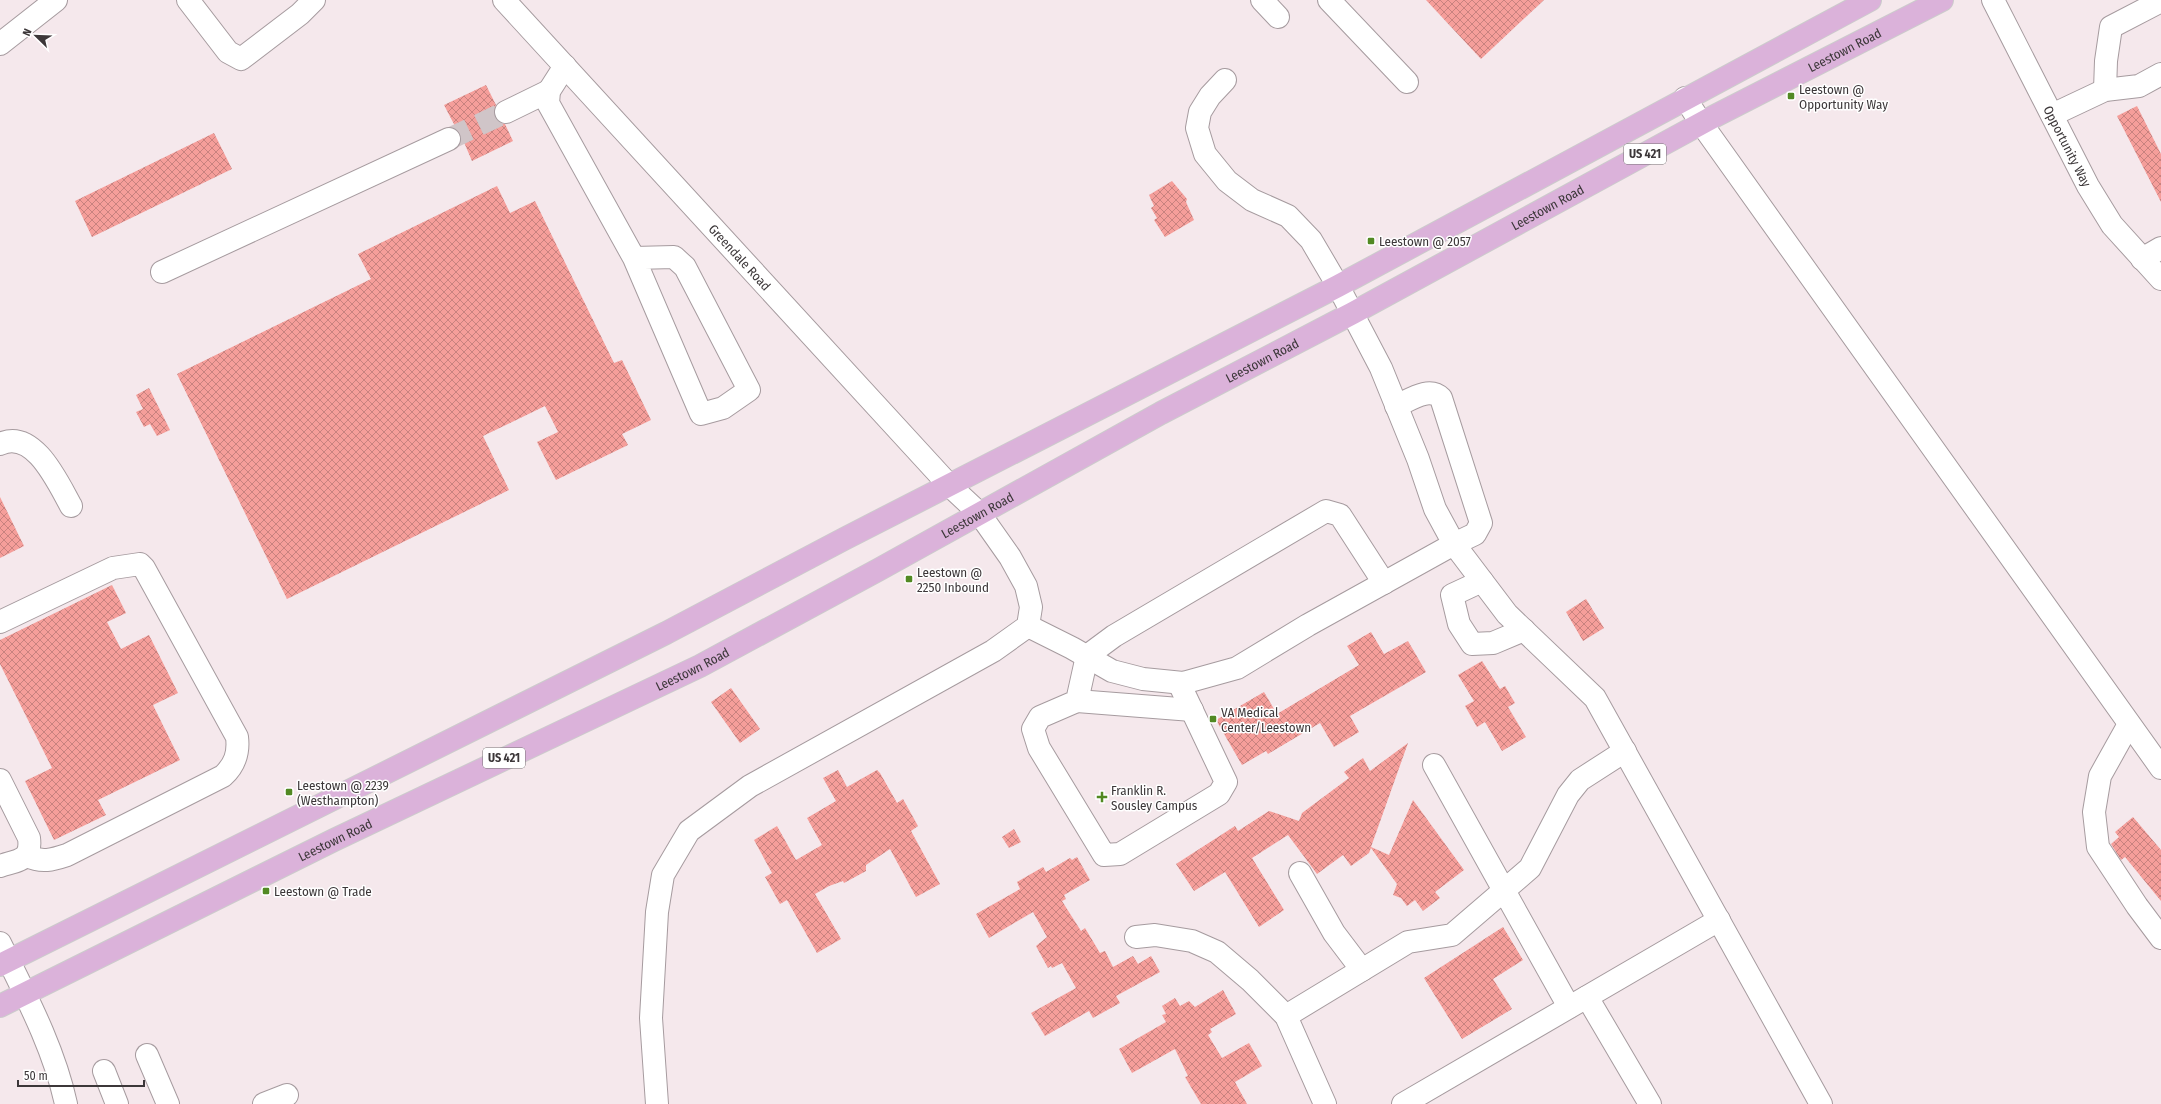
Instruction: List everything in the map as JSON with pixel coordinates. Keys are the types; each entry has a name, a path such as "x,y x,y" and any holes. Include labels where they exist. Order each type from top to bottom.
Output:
{"main road":[{"name":"US 421","path":"1338,286 1870,0"},
{"name":"Leestown Road","path":"0,1006 348,834 700,666 878,570 1161,413 1353,313 1701,123 1942,0"},
{"path":"3,956 659,637 949,485 1338,286"}],"street":[{"path":"0,44 56,0"},
{"path":"188,0 228,52 241,59 300,14 314,0"},
{"name":"Greendale Road","path":"504,0 949,485 979,513 1004,546 1026,586 1031,607 1028,626"},
{"path":"1262,0 1278,17"},
{"path":"1330,0 1407,82"},
{"name":"Opportunity Way","path":"1993,0 2088,186 2112,225 2161,279"},
{"path":"2105,90 2106,61 2111,27 2161,2"},
{"path":"565,66 549,91 548,103 634,258 700,414 723,408 749,390 685,267 674,257 634,258"},
{"path":"2052,115 2105,90 2139,86 2161,74"},
{"path":"1224,80 1210,96 1200,112 1196,128 1205,154 1227,180 1252,200 1288,216 1311,240 1353,313 1381,368 1418,459 1435,509 1454,544 1507,614 1595,698 1821,1104"},
{"path":"506,112 549,91"},
{"path":"1686,98 1701,123 2160,766"},
{"path":"162,272 449,139"},
{"path":"2142,259 2161,248"},
{"path":"657,1104 651,1018 657,912 663,875 689,832 750,786 993,651 1028,626 1087,656 1112,671 1143,679 1179,683 1194,680 1237,668 1384,583 1475,534 1481,523 1444,404 1436,393 1429,392 1396,406"},
{"path":"0,444 6,441 18,443 29,447 43,457 71,506"},
{"path":"1077,701 1087,656 1114,636 1326,511 1340,515 1384,583"},
{"path":"0,622 113,568 140,564 148,575 237,737 238,748 231,769 223,776 67,855 49,861 37,861 27,856 0,866"},
{"path":"1482,581 1452,595 1459,624 1472,644 1493,643 1524,630"},
{"path":"1179,683 1192,710 1226,782 1219,794 1120,854 1104,855 1039,748 1033,729 1040,717 1077,701 1192,710"},
{"path":"2130,724 2100,776 2094,812 2098,847 2137,906 2161,938"},
{"path":"1286,1016 1408,942 1452,935 1530,868 1568,796 1580,780 1625,751"},
{"path":"1434,765 1504,891 1578,1002 1650,1104"},
{"path":"0,780 29,838 30,848 27,856"},
{"path":"1300,872 1334,933 1362,970"},
{"path":"1414,1101 1718,920"},
{"path":"1136,937 1155,936 1192,941 1217,952 1250,980 1286,1016 1325,1104"},
{"path":"3,956 25,994 61,1078 66,1104"},
{"path":"147,1055 168,1104"},
{"path":"104,1071 117,1104"},
{"path":"264,1104 287,1095"}],"building":[{"path":"1426,0 1544,0 1481,59"},
{"path":"486,85 496,105 494,112 495,118 499,123 505,124 513,141 472,161 460,133 444,105"},
{"path":"2137,106 2161,154 2161,202 2117,116"},
{"path":"214,133 232,169 92,237 75,201"},
{"path":"1172,181 1187,199 1186,202 1194,220 1165,237 1154,220 1157,218 1151,208 1154,206 1149,195"},
{"path":"497,186 510,213 535,201 614,363 622,360 651,420 622,434 628,445 556,480 537,442 558,432 545,406 483,436 509,490 287,599 177,374 371,279 358,254"},
{"path":"149,388 170,430 157,436 150,424 144,427 136,412 143,409 136,395"},
{"path":"0,497 24,546 0,558"},
{"path":"112,585 126,613 107,622 121,649 149,635 178,693 153,705 180,760 98,800 106,815 54,840 25,781 52,768 0,664 0,640"},
{"path":"1586,599 1604,628 1583,641 1566,612"},
{"path":"1371,632 1384,654 1408,641 1426,672 1350,716 1359,732 1334,747 1320,723 1268,754 1266,751 1242,765 1216,720 1264,692 1277,714 1359,665 1347,646"},
{"path":"1482,661 1500,689 1505,686 1515,703 1508,707 1526,737 1502,751 1485,722 1477,727 1465,706 1474,701 1458,675"},
{"path":"731,688 760,729 740,743 711,702"},
{"path":"1408,743 1371,847 1389,855 1413,800 1464,870 1435,892 1440,898 1423,911 1415,900 1407,906 1401,898 1393,895 1397,884 1371,848 1369,853 1351,866 1343,855 1317,874 1288,835 1252,858 1284,910 1259,927 1225,872 1194,891 1176,864 1235,826 1238,831 1269,811 1299,821 1302,813 1349,778 1344,772 1363,758 1370,771"},
{"path":"838,770 847,787 877,770 880,773 897,803 903,799 918,826 911,831 940,884 916,897 890,849 866,865 866,871 844,883 843,881 829,886 815,894 841,939 817,953 787,900 780,904 765,877 772,873 754,840 777,826 796,860 822,845 807,818 836,801 823,778"},
{"path":"2133,817 2161,850 2161,901 2125,857 2121,860 2111,844 2119,837 2115,832"},
{"path":"1014,829 1021,842 1009,848 1002,837"},
{"path":"1077,857 1090,880 1064,895 1066,899 1062,901 1081,931 1085,928 1100,953 1105,951 1113,967 1133,956 1138,964 1151,956 1160,972 1116,996 1120,1003 1093,1018 1089,1011 1045,1036 1031,1013 1076,988 1062,963 1052,968 1051,966 1048,968 1036,946 1047,937 1033,912 989,938 976,914 1020,889 1017,882 1043,867 1046,872 1070,858 1072,860"},
{"path":"1503,927 1523,960 1493,979 1512,1009 1462,1039 1424,978"},
{"path":"1223,990 1236,1014 1210,1029 1212,1032 1208,1035 1222,1058 1249,1043 1262,1066 1235,1082 1247,1104 1201,1104 1185,1077 1188,1076 1175,1049 1132,1073 1119,1049 1166,1022 1162,1015 1166,1014 1162,1006 1175,998 1180,1006 1189,1001 1195,1007"}],"tunnel":[{"path":"449,139 506,112"}],"place":[{"name":"Leestown @ Opportunity Way","path":"1791,96"},
{"name":"Leestown @ 2057","path":"1371,241"},
{"name":"Leestown @ 2250 Inbound","path":"909,579"},
{"name":"VA Medical Center/Leestown","path":"1213,719"},
{"name":"Leestown @ 2239 (Westhampton)","path":"289,792"},
{"name":"Franklin R. Sousley Campus","path":"1102,797"},
{"name":"Leestown @ Trade","path":"266,891"}]}
